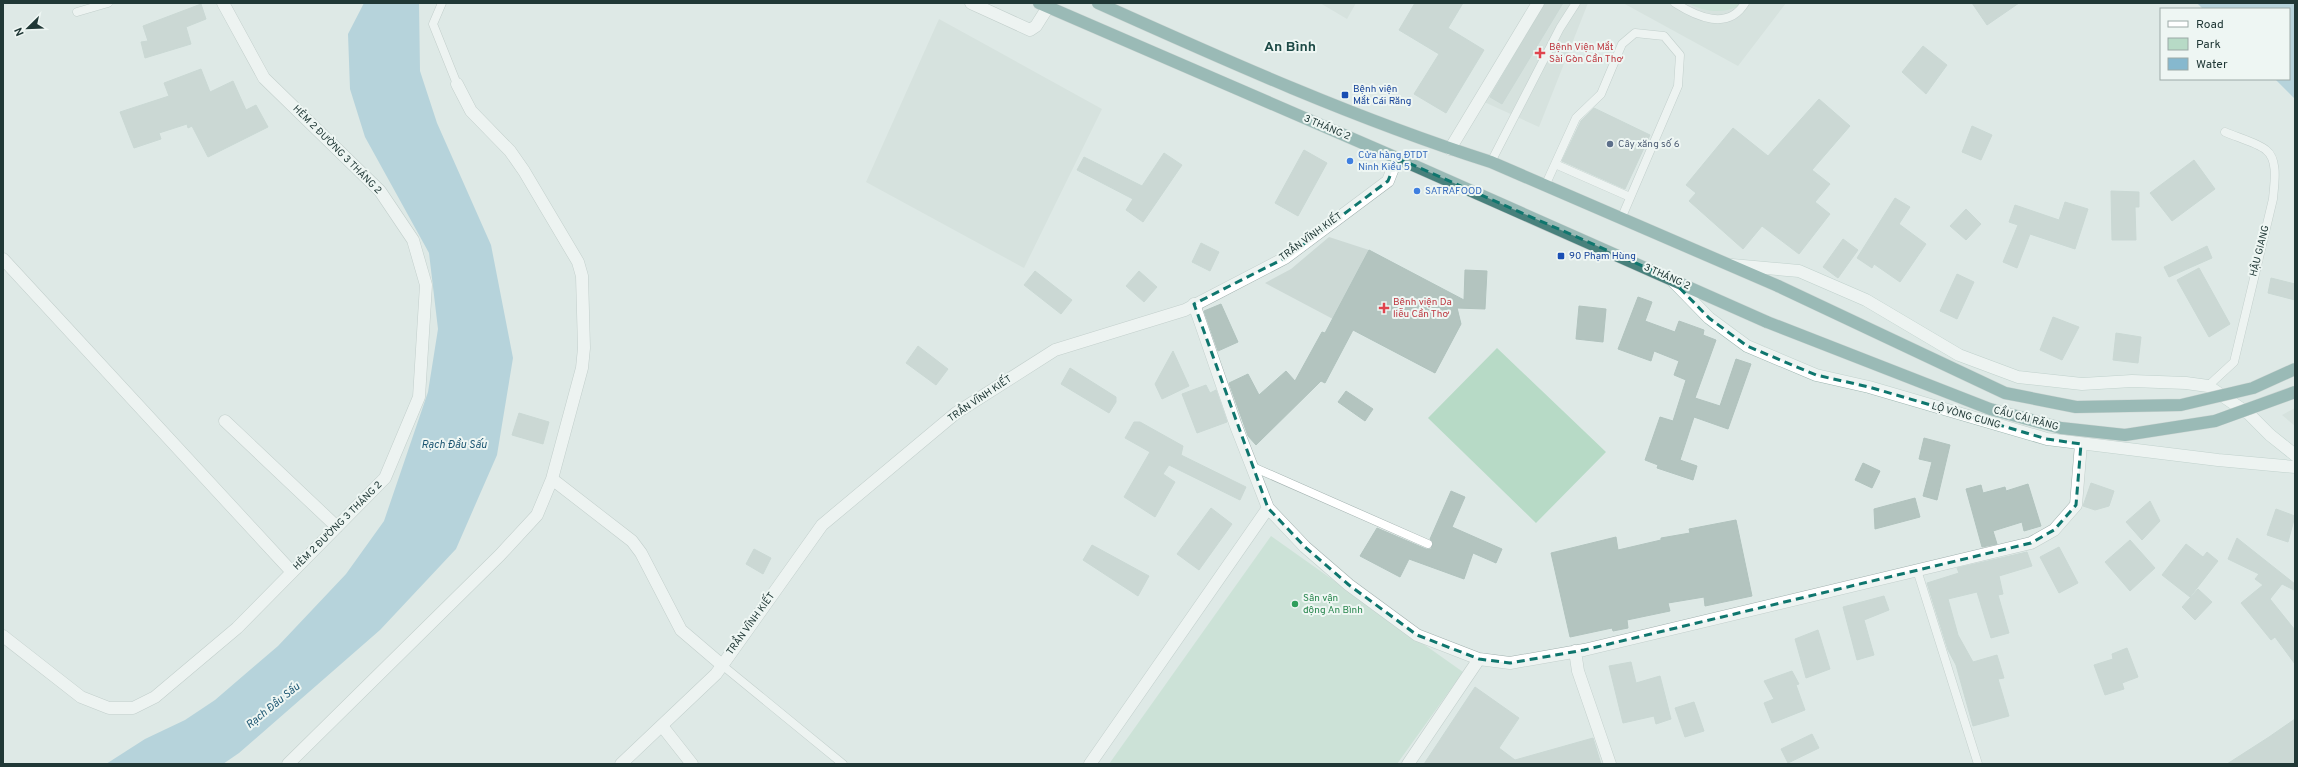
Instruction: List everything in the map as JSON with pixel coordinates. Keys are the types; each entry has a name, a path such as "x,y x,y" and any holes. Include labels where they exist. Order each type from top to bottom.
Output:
{"highway":[{"path":"1098,3 1283,86 1450,149 1491,162 1728,264"},
{"name":"3 THÁNG 2","path":"1044,5 1397,158 1767,322"},
{"name":"CẦU CÁI RĂNG","path":"1728,264 2005,393 2076,407 2181,405 2253,388 2295,369"},
{"name":"CẦU CÁI RĂNG","path":"1767,322 1990,409 2060,428 2125,435 2215,421 2295,392"}],"street":[{"name":"HẺM 2 ĐƯỜNG 3 THÁNG 2","path":"3,636 81,697 109,708 133,708 155,697 237,628 385,478 419,397 426,285 413,240 380,191 264,78 223,3"},
{"path":"971,3 1030,30 1036,26 1044,5"},
{"path":"1450,149 1538,3"},
{"path":"288,764 526,529 544,502 552,479 582,368 584,348 582,276 578,262 524,171 510,151 471,111 457,84"},
{"name":"TRẦN VĨNH KIẾT","path":"621,764 716,674 822,525 956,413 1055,350 1185,310 1285,258 1388,181 1397,158"},
{"path":"3,259 292,572"},
{"path":"1728,264 1799,271 1866,300 1959,355 2018,377 2082,384 2132,381 2186,383 2208,386 2249,414 2270,435 2295,455"},
{"name":"LỘ VÒNG CUNG","path":"1670,278 1709,318 1747,346 1816,375 1869,387 2047,440 2218,460 2295,467"},
{"path":"1194,304 1236,426 1268,508 1305,547 1349,585 1417,635 1479,659 1510,663 1575,651 2031,543 2054,530 2076,505 2081,444"},
{"path":"226,421 337,527"},
{"path":"552,479 632,541 641,553 681,630 722,665"},
{"path":"1090,764 1268,508"},
{"path":"1575,651 1578,671 1610,764"},
{"path":"1408,764 1479,659"},
{"path":"662,726 692,764"}],"lane":[{"path":"77,12 108,3"},
{"path":"442,3 433,24 457,84"},
{"path":"1491,162 1560,28 1576,3"},
{"path":"1675,3 1696,16 1727,19 1741,10 1745,3"},
{"path":"1545,186 1576,118 1601,94 1622,44 1635,33 1664,36 1680,55 1678,86 1621,219"},
{"name":"HẬU GIANG","path":"2208,386 2234,362 2273,199 2274,175 2272,159 2267,150 2225,132"},
{"path":"1555,164 1630,198"},
{"path":"1252,467 1428,544"},
{"path":"1917,570 1978,764"},
{"path":"722,665 842,764"}],"highlighted area":[{"path":"1397,158 1670,278 1709,318 1747,346 1816,375 1869,387 2047,439 2081,444 2076,505 2054,530 2031,543 1584,650 1510,663 1479,659 1417,635 1349,585 1305,547 1268,508 1194,304 1285,258 1388,181"}],"shaded area":[{"path":"1320,3 1356,3 1347,19"},
{"name":"Bệnh Viện Mắt Sài Gòn Cần Thơ","path":"1541,3 1588,3 1539,127 1482,101"},
{"path":"1623,3 1786,3 1738,66"},
{"path":"939,19 1102,109 1024,268 866,182"},
{"name":"Bệnh viện Da liễu Cần Thơ","path":"1329,237 1369,250 1455,296 1461,324 1435,373 1265,283 1291,269"},
{"path":"2295,408 2295,426 2282,415"}],"green space":[{"path":"1688,3 1739,3 1739,6 1733,9 1713,11"},
{"path":"1497,348 1606,452 1536,523 1428,418"},
{"name":"Sân vận động An Bình","path":"1271,536 1463,672 1397,764 1109,764"}],"water":[{"name":"Rạch Đầu Sấu","path":"364,3 419,3 420,71 437,123 491,245 513,358 497,455 456,549 380,630 239,753 223,764 106,764 145,739 185,720 215,700 278,646 346,574 384,521 428,392 438,329 429,253 365,137 350,89 348,34"},
{"path":"2197,3 2295,3 2295,99 2276,80 2290,80 2290,8 2202,8"}],"building":[{"path":"1415,3 1463,3 1448,28 1484,50 1446,113 1414,94 1439,54 1399,30"},
{"path":"1545,3 1563,3 1502,104 1490,97"},
{"path":"1972,3 2019,3 1987,25"},
{"path":"201,4 206,19 186,27 191,44 145,58 141,42 148,41 143,26"},
{"path":"1923,46 1947,65 1926,94 1902,72"},
{"path":"201,69 210,92 233,81 246,110 256,105 268,127 208,157 192,126 188,128 187,124 159,133 161,139 134,148 120,112 169,96 164,83"},
{"path":"1819,99 1850,126 1812,170 1830,184 1815,202 1830,214 1799,254 1762,226 1743,249 1689,201 1696,193 1686,185 1733,128 1768,156"},
{"path":"1594,108 1650,135 1625,189 1562,161 1581,121"},
{"path":"1972,126 1992,135 1981,160 1962,152"},
{"path":"1304,150 1327,163 1298,216 1275,203"},
{"path":"1164,153 1182,165 1143,222 1126,210 1133,199 1077,170 1084,157 1142,186"},
{"path":"2194,160 2215,189 2172,221 2150,193"},
{"path":"2111,191 2139,192 2139,207 2135,207 2136,240 2112,240"},
{"path":"1895,198 1910,207 1899,224 1926,244 1900,282 1874,264 1872,268 1857,258"},
{"path":"2065,202 2088,209 2075,249 2030,234 2017,268 2003,262 2018,225 2009,222 2015,205 2059,220"},
{"path":"1966,209 1981,224 1966,240 1950,226"},
{"path":"1843,239 1858,250 1838,278 1823,267"},
{"path":"1201,243 1219,252 1210,271 1192,262"},
{"path":"2207,246 2212,258 2169,277 2164,267"},
{"name":"Bệnh viện Da liễu Cần Thơ","path":"1369,250 1464,300 1465,270 1487,271 1485,309 1457,308 1461,324 1435,373 1353,330 1325,383 1321,381 1256,445 1248,436 1229,383 1248,374 1259,395 1286,371 1295,381 1322,332 1325,333"},
{"path":"2199,268 2230,324 2209,337 2177,280"},
{"path":"1035,271 1072,300 1061,314 1024,285"},
{"path":"1139,271 1157,287 1144,302 1126,286"},
{"path":"1957,274 1974,282 1957,319 1940,311"},
{"path":"2271,278 2295,284 2295,300 2268,293"},
{"path":"1638,297 1652,302 1645,321 1675,332 1679,321 1704,330 1703,335 1716,340 1695,398 1720,406 1736,359 1751,364 1728,429 1694,417 1680,460 1697,466 1693,480 1657,468 1658,465 1645,460 1660,417 1673,421 1686,380 1674,375 1679,361 1654,351 1651,361 1618,349"},
{"path":"1221,304 1238,342 1218,351 1204,311"},
{"path":"1579,306 1606,309 1603,342 1576,339"},
{"path":"2053,317 2079,327 2062,360 2040,350"},
{"path":"2116,333 2141,337 2138,363 2113,360"},
{"path":"918,346 948,369 936,385 906,363"},
{"path":"1173,351 1189,386 1162,399 1155,384"},
{"path":"1070,368 1116,397 1116,402 1109,413 1061,384"},
{"path":"1206,385 1210,393 1216,390 1227,422 1197,433 1182,394"},
{"path":"1346,391 1373,409 1365,421 1338,402"},
{"path":"519,413 549,422 543,444 512,435"},
{"path":"1134,422 1140,422 1183,446 1181,455 1246,487 1240,500 1169,465 1163,474 1175,482 1155,517 1124,497 1150,452 1125,438"},
{"path":"1924,438 1950,445 1937,500 1923,496 1932,462 1919,459"},
{"path":"1863,463 1880,471 1872,488 1855,480"},
{"path":"2091,483 2114,491 2109,506 2095,510 2083,506"},
{"path":"2028,484 2041,526 2024,531 2022,522 1993,531 1997,544 1982,547 1966,489 1981,485 1983,493 2005,487 2006,491"},
{"path":"1451,491 1465,497 1452,527 1502,549 1496,563 1473,553 1464,579 1409,559 1400,577 1360,556 1377,528 1426,549 1431,549 1433,544 1430,539"},
{"path":"1915,498 1920,517 1875,529 1874,509"},
{"path":"2150,501 2160,521 2142,540 2126,522"},
{"path":"1211,508 1232,524 1199,570 1177,554"},
{"path":"2276,509 2295,516 2288,542 2267,535"},
{"path":"1736,520 1752,596 1705,606 1704,597 1668,603 1670,611 1627,620 1628,628 1613,631 1612,628 1570,637 1551,553 1616,537 1618,550 1661,540 1661,538 1690,533 1689,529"},
{"path":"2237,538 2295,584 2294,590 2282,584 2270,599 2295,630 2295,664 2275,637 2271,640 2241,603 2263,585 2255,579 2259,574 2228,559"},
{"path":"2130,540 2155,568 2130,591 2105,562"},
{"path":"2186,544 2203,557 2207,552 2218,561 2190,597 2162,575"},
{"path":"1092,545 1149,576 1138,596 1083,560"},
{"path":"2059,547 2078,583 2059,593 2040,557"},
{"path":"754,549 771,558 763,574 746,564"},
{"path":"2027,552 2032,566 1999,576 2003,594 1998,595 2009,633 1991,638 1977,592 1948,599 1958,635 1973,662 1997,655 2004,678 1998,679 2009,716 1973,726 1956,665 1948,650 1927,583 1959,573 1957,568"},
{"path":"2198,589 2212,602 2195,620 2182,607"},
{"path":"1884,596 1889,610 1864,620 1874,655 1857,660 1843,607"},
{"path":"1818,630 1830,669 1806,678 1795,639"},
{"path":"2127,648 2138,677 2122,683 2124,689 2105,695 2094,665 2113,659 2112,654"},
{"path":"1631,662 1636,683 1660,676 1671,719 1656,724 1654,716 1623,723 1609,666"},
{"path":"1792,671 1799,684 1796,685 1805,710 1772,723 1764,703 1774,699 1764,681"},
{"path":"1475,687 1519,718 1499,748 1515,760 1593,738 1601,764 1424,764"},
{"path":"1694,702 1704,731 1685,737 1675,708"},
{"path":"2295,719 2295,764 2227,764 2269,737"},
{"path":"1812,734 1819,748 1788,763 1781,749"}],"place":[{"name":"Bệnh Viện Mắt Sài Gòn Cần Thơ","path":"1540,53"},
{"name":"Bệnh viện Mắt Cái Răng","path":"1345,95"},
{"name":"Cây xăng số 6","path":"1610,144"},
{"name":"Cửa hàng ĐTDT Ninh Kiều 5","path":"1350,161"},
{"name":"SATRAFOOD","path":"1417,191"},
{"name":"90 Phạm Hùng","path":"1561,256"},
{"name":"Bệnh viện Da liễu Cần Thơ","path":"1384,308"},
{"name":"Sân vận động An Bình","path":"1295,604"}],"district":[{"name":"An Bình","path":"1290,47"}]}
